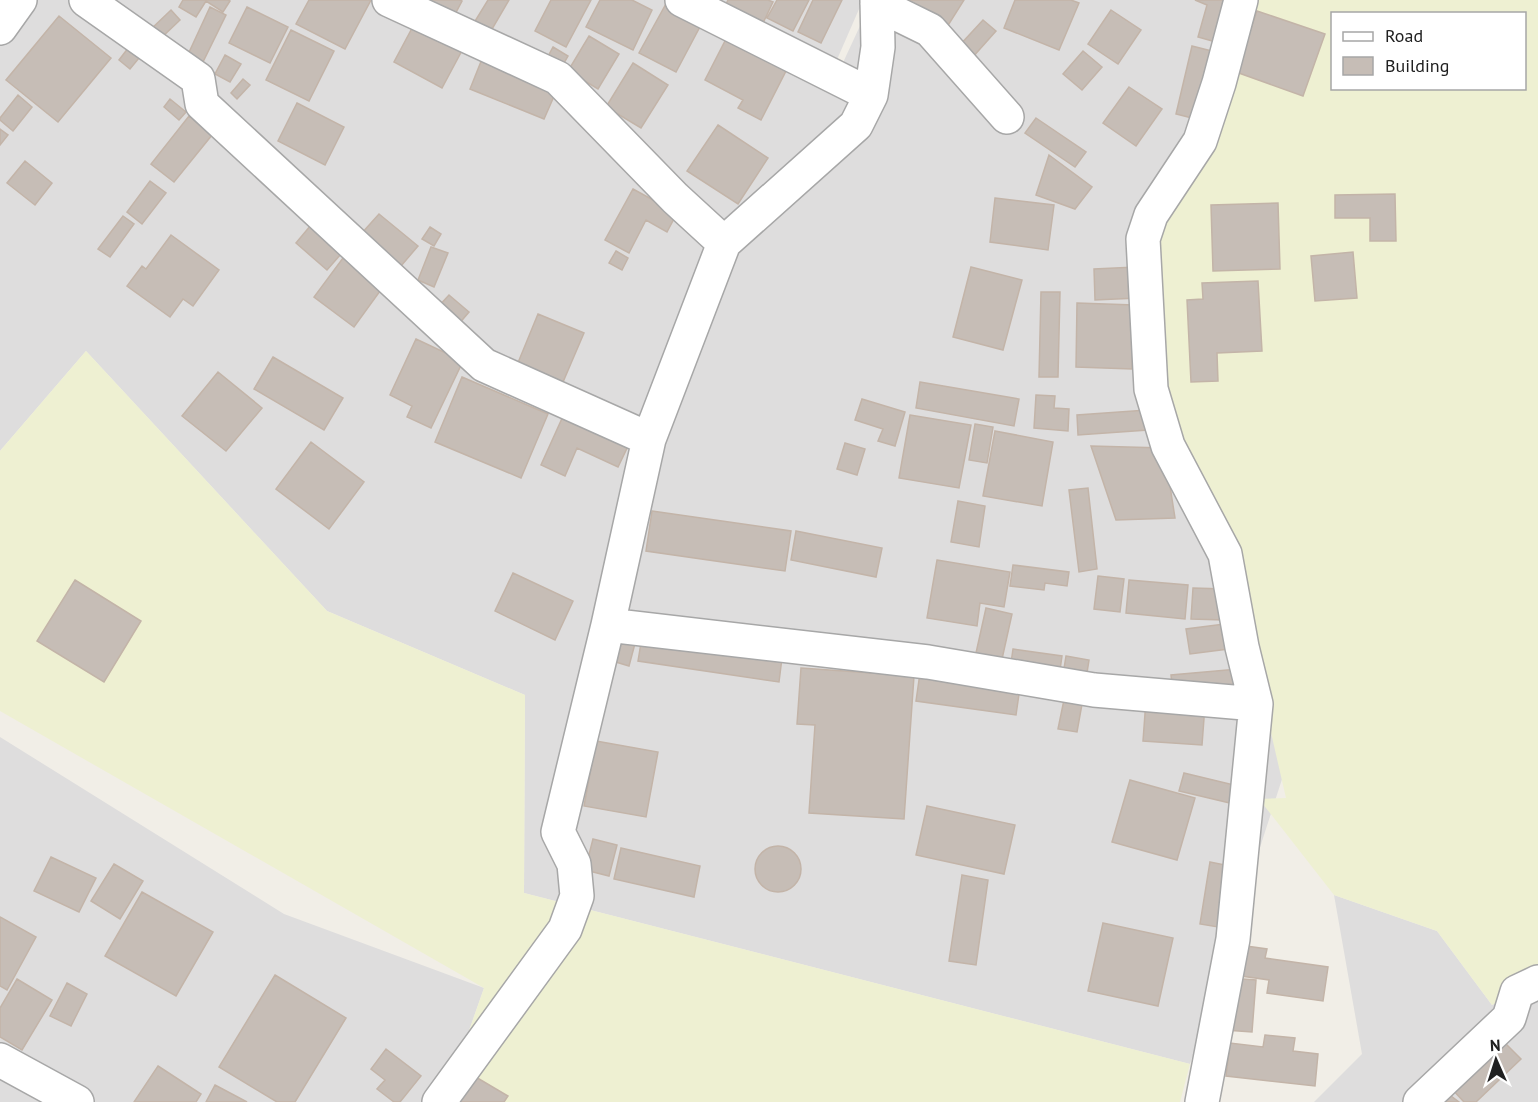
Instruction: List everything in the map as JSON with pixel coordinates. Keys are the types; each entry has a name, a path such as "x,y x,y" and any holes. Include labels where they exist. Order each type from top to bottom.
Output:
{"street":[{"path":"0,28 20,0"},
{"path":"86,0 198,79 202,104 484,365 649,439"},
{"path":"389,0 558,78 675,198 724,243"},
{"path":"682,0 871,95"},
{"path":"1202,1102 1233,939 1256,704 1242,647 1225,554 1168,446 1151,389 1143,239 1151,215 1200,141 1219,83 1241,0"},
{"path":"439,1102 566,929 577,896 574,864 558,832 608,626 649,439 724,243 856,125 871,95 878,46 877,2 930,30 1007,117"},
{"path":"608,626 928,662 1094,690 1256,704"},
{"path":"1420,1102 1509,1018 1517,992 1538,982"},
{"path":"0,1060 78,1102"}],"shaded area":[{"path":"0,0 675,0 834,82 872,0 1237,0 1305,708 1190,1064 524,893 525,695 327,611 86,351 0,451"},
{"path":"699,0 863,0 832,71"},
{"path":"0,737 284,914 484,988 444,1102 0,1102"},
{"path":"1334,895 1437,931 1492,1005 1538,983 1538,1102 1314,1102 1362,1054"}],"green space":[{"path":"1246,0 1538,0 1538,983 1492,1005 1437,931 1334,895 1259,799 1286,798 1222,520 1173,435 1156,236"},
{"path":"86,351 327,611 525,695 524,893 1190,1064 1180,1102 444,1102 484,988 0,711 0,451"}],"building":[{"path":"183,0 230,1 223,12 206,1 196,17 179,7"},
{"path":"309,0 371,0 345,49 296,24"},
{"path":"421,0 460,0 462,1 452,20"},
{"path":"488,0 509,0 488,36 472,26"},
{"path":"551,0 591,0 566,47 535,31"},
{"path":"600,0 632,0 652,10 633,50 586,27"},
{"path":"728,0 773,2 763,23 725,6"},
{"path":"777,0 809,0 793,31 767,18"},
{"path":"813,0 842,0 821,43 798,32"},
{"path":"905,0 964,0 947,27"},
{"path":"1015,0 1071,0 1079,3 1059,50 1004,28"},
{"path":"1195,0 1227,0 1216,42 1198,37 1207,5"},
{"path":"667,2 703,21 676,72 639,53"},
{"path":"210,7 226,15 200,68 185,61"},
{"path":"247,7 288,27 270,63 229,43"},
{"path":"171,10 180,20 158,41 149,31"},
{"path":"1111,10 1141,30 1118,64 1088,44"},
{"path":"1257,11 1325,34 1303,96 1236,72"},
{"path":"59,16 111,58 58,122 6,80"},
{"path":"418,17 466,43 442,88 394,62"},
{"path":"983,20 996,31 972,58 959,46"},
{"path":"291,30 334,51 309,101 266,80"},
{"path":"589,36 619,54 598,89 568,71"},
{"path":"726,39 787,69 761,120 738,108 743,100 705,80"},
{"path":"132,43 144,52 130,69 119,60"},
{"path":"1192,46 1216,52 1200,120 1176,114"},
{"path":"553,47 568,56 560,70 545,62"},
{"path":"1083,51 1102,67 1082,90 1063,74"},
{"path":"484,54 559,85 544,119 470,89"},
{"path":"225,55 241,64 230,82 215,74"},
{"path":"633,63 668,85 641,128 606,107"},
{"path":"243,79 250,85 237,99 231,93"},
{"path":"1129,87 1162,109 1136,146 1103,123"},
{"path":"18,95 32,107 13,131 0,118"},
{"path":"170,99 186,112 179,120 164,107"},
{"path":"297,103 344,127 325,165 278,141"},
{"path":"189,116 212,135 174,182 151,164"},
{"path":"1036,118 1086,152 1075,167 1025,133"},
{"path":"718,125 768,158 738,204 687,171"},
{"path":"0,129 8,135 0,145"},
{"path":"1049,155 1092,187 1075,209 1036,195"},
{"path":"25,161 52,183 35,205 7,183"},
{"path":"150,181 166,193 142,224 127,212"},
{"path":"633,189 677,213 667,232 646,220 629,253 605,240"},
{"path":"1395,194 1396,241 1370,241 1370,218 1335,218 1335,195"},
{"path":"995,198 1054,205 1048,250 990,242"},
{"path":"1278,203 1280,269 1213,271 1211,205"},
{"path":"379,214 418,246 401,266 362,233"},
{"path":"123,216 134,224 110,257 98,249"},
{"path":"316,219 348,246 327,270 296,243"},
{"path":"430,227 441,234 434,246 422,239"},
{"path":"171,235 219,270 193,306 183,299 170,317 127,286 142,266 146,269"},
{"path":"431,247 448,253 434,287 418,280"},
{"path":"616,251 628,258 622,270 609,263"},
{"path":"1353,252 1357,298 1315,301 1311,256"},
{"path":"343,258 383,287 354,327 314,297"},
{"path":"971,267 1022,280 1003,350 953,337"},
{"path":"1136,267 1138,298 1095,300 1094,269"},
{"path":"1258,281 1262,351 1217,353 1218,381 1191,382 1187,300 1203,299 1202,283"},
{"path":"1041,292 1060,292 1058,377 1039,377"},
{"path":"449,295 469,312 458,325 438,307"},
{"path":"1077,303 1134,305 1132,369 1076,367"},
{"path":"538,314 584,333 560,389 515,370"},
{"path":"416,339 463,361 431,428 407,417 412,406 390,395"},
{"path":"273,357 343,398 324,430 254,389"},
{"path":"218,372 262,408 226,451 182,416"},
{"path":"462,377 548,414 521,478 435,442"},
{"path":"920,382 1019,399 1014,426 916,408"},
{"path":"1036,395 1055,396 1054,408 1069,409 1068,431 1034,428"},
{"path":"862,399 905,412 895,446 878,441 883,429 855,420"},
{"path":"1147,410 1148,430 1078,435 1077,415"},
{"path":"564,414 629,444 618,467 577,448 565,476 541,465"},
{"path":"910,415 971,425 959,488 899,478"},
{"path":"975,424 993,427 987,463 969,460"},
{"path":"995,431 1053,442 1042,506 983,496"},
{"path":"311,442 364,482 329,529 276,489"},
{"path":"845,443 865,449 857,475 837,469"},
{"path":"1091,446 1164,448 1175,518 1116,520"},
{"path":"1088,488 1097,569 1079,572 1069,490"},
{"path":"958,501 985,506 979,547 951,542"},
{"path":"652,511 791,531 785,571 646,551"},
{"path":"796,531 882,548 876,577 791,560"},
{"path":"937,560 1010,572 1004,607 980,603 977,626 927,618"},
{"path":"1013,565 1069,572 1067,586 1045,583 1044,590 1010,586"},
{"path":"513,573 573,601 555,640 495,611"},
{"path":"1098,576 1124,579 1120,612 1094,609"},
{"path":"75,580 141,621 104,682 37,641"},
{"path":"1129,580 1188,585 1185,619 1126,613"},
{"path":"1193,588 1225,589 1224,620 1191,619"},
{"path":"986,608 1012,614 1002,659 976,653"},
{"path":"1232,623 1236,648 1190,654 1186,629"},
{"path":"617,631 637,636 629,666 609,660"},
{"path":"642,637 782,658 779,682 638,661"},
{"path":"1013,649 1062,656 1059,677 1010,670"},
{"path":"1066,656 1089,660 1086,679 1063,675"},
{"path":"801,668 914,676 904,819 809,813 815,725 797,724"},
{"path":"1238,669 1239,689 1173,695 1171,675"},
{"path":"920,673 1020,687 1016,715 916,701"},
{"path":"1066,690 1084,693 1077,732 1058,729"},
{"path":"1146,700 1205,705 1202,745 1143,741"},
{"path":"596,741 658,752 646,817 584,806"},
{"path":"1184,773 1234,785 1230,803 1179,791"},
{"path":"1130,780 1195,798 1177,860 1112,842"},
{"path":"927,806 1015,825 1004,874 916,855"},
{"path":"593,839 617,845 609,876 585,870"},
{"path":"778,846 794,853 801,869 794,885 778,892 762,885 755,869 762,853"},
{"path":"621,848 700,866 694,897 614,879"},
{"path":"51,857 96,878 79,912 34,891"},
{"path":"1210,862 1235,867 1224,928 1200,924"},
{"path":"114,864 143,881 120,919 91,901"},
{"path":"962,875 988,880 976,965 949,961"},
{"path":"142,892 213,932 176,996 105,956"},
{"path":"0,917 36,937 7,990 0,986"},
{"path":"1103,923 1173,938 1158,1006 1088,991"},
{"path":"1239,945 1267,949 1265,958 1328,967 1323,1001 1267,993 1269,980 1234,975"},
{"path":"275,975 346,1018 295,1102 277,1102 219,1067"},
{"path":"1229,978 1256,980 1252,1032 1225,1030"},
{"path":"17,979 52,1000 22,1050 0,1037 0,1008"},
{"path":"67,983 87,994 71,1026 50,1016"},
{"path":"1265,1035 1295,1038 1293,1051 1318,1054 1315,1086 1226,1076 1230,1043 1263,1047"},
{"path":"1503,1041 1521,1059 1476,1102 1464,1102 1452,1089"},
{"path":"386,1049 421,1076 400,1102 394,1102 377,1089 385,1080 371,1069"},
{"path":"158,1066 201,1094 196,1102 134,1102"},
{"path":"474,1076 508,1096 504,1102 459,1102"},
{"path":"215,1085 247,1102 206,1102"},
{"path":"1447,1093 1459,1102 1440,1102"}]}
